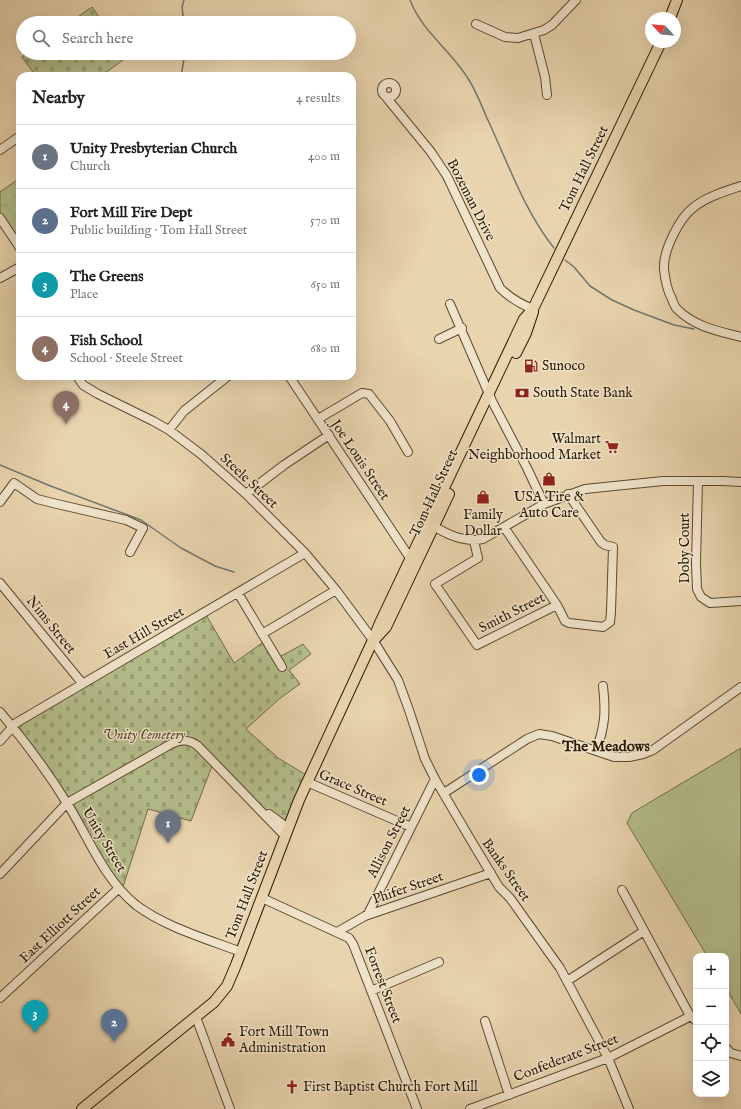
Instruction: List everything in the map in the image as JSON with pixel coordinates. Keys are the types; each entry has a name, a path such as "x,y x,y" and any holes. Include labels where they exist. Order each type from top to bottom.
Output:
{"main road":[{"path":"672,12 677,0"},
{"name":"Tom Hall Street","path":"373,640 386,627 431,525 491,397 524,319 533,309 658,48"},
{"name":"Tom Hall Street","path":"82,1109 196,1017 214,1002 223,992 230,980 286,832 307,782 410,558 431,525"}],"street":[{"path":"476,24 505,37 517,38 534,34 552,25 576,0"},
{"path":"534,34 545,77 546,95"},
{"name":"Bozeman Drive","path":"386,97 431,152 446,176 500,288 517,302 533,309"},
{"path":"0,150 16,139"},
{"path":"741,186 720,193 693,207 678,225 667,249 664,268 668,290 676,308 693,322 714,330 741,337"},
{"path":"0,219 16,242"},
{"path":"0,278 16,269"},
{"path":"450,304 462,328 491,397 544,504"},
{"path":"439,339 462,328"},
{"name":"Steele Street","path":"80,380 83,385 98,394 169,430 202,455 246,494 305,553 336,590 373,640"},
{"path":"169,430 184,411 223,380"},
{"name":"Joe Louis Street","path":"292,380 410,558"},
{"path":"318,419 362,392 369,394 390,421 408,452"},
{"path":"246,494 284,465 329,435"},
{"path":"431,525 464,540 474,541 483,539 544,504 585,489 663,481 741,482"},
{"name":"Doby Court","path":"698,481 696,563 697,589 701,598 710,603 741,601"},
{"path":"0,502 14,483 37,498 126,520 143,528 130,552"},
{"path":"504,526 557,605 565,620 569,623 603,627 610,622 613,547 600,542 568,494"},
{"name":"Smith Street","path":"474,541 478,558 434,584 477,645 557,605"},
{"name":"East Hill Street","path":"0,741 12,726 82,683 305,553"},
{"name":"Nims Street","path":"0,583 82,683"},
{"path":"262,634 336,590"},
{"path":"238,593 282,667"},
{"name":"Banks Street","path":"373,640 398,680 423,755 435,779 490,873 510,898 555,961 567,981 608,1058 629,1109"},
{"path":"596,751 603,732 605,716 603,686"},
{"path":"444,794 527,739 539,734 552,736 614,756 629,757 643,754 653,750 741,687"},
{"name":"Unity Street","path":"0,712 46,770 83,829 106,871 119,888 135,904 156,918 241,952"},
{"path":"0,874 67,803 177,741 188,740 204,751 264,814 270,814 286,832"},
{"name":"Allison Street","path":"365,916 368,914 435,779"},
{"name":"Grace Street","path":"307,782 411,827"},
{"name":"Phifer Street","path":"337,932 365,916 490,873"},
{"name":"East Elliott Street","path":"0,998 119,888"},
{"path":"622,890 693,1018"},
{"name":"Forrest Street","path":"262,898 337,932 348,938 354,944 417,1109"},
{"path":"567,981 644,931"},
{"path":"371,991 439,962"},
{"path":"196,1017 230,1109"},
{"name":"Confederate Street","path":"470,1109 608,1058 693,1018"},
{"path":"485,1021 509,1095"},
{"path":"729,1050 741,1056"}],"green space":[{"path":"92,7 98,16 79,16"},
{"path":"24,60 123,60 106,72 33,72"},
{"path":"16,181 16,239 0,215 0,192"},
{"name":"Unity Cemetery","path":"205,613 234,663 265,641 276,659 303,644 311,654 289,670 300,684 279,699 246,729 278,758 308,776 287,826 265,813 214,761 191,821 148,809 122,890 13,727"},
{"path":"741,748 741,1014 729,993 729,953 705,953 627,823 632,813"}],"waterway":[{"path":"183,16 182,7 184,0"},
{"path":"410,0 415,11 429,32 454,60 472,84 524,201 543,233 554,248"},
{"path":"182,72 184,60"},
{"path":"565,260 574,267 590,286 612,300 674,325 694,329"},
{"path":"0,465 141,520 181,548 215,566 234,572"}],"place":[{"name":"Sunoco","path":"531,366"},
{"name":"South State Bank","path":"522,393"},
{"name":"Fish School","path":"66,424"},
{"name":"Walmart Neighborhood Market","path":"612,447"},
{"name":"USA Tire & Auto Care","path":"549,479"},
{"name":"Family Dollar","path":"483,497"},
{"name":"Unity Presbyterian Church","path":"168,843"},
{"name":"The Greens","path":"35,1033"},
{"name":"Fort Mill Town Administration","path":"228,1040"},
{"name":"Fort Mill Fire Dept","path":"114,1042"},
{"name":"First Baptist Church Fort Mill","path":"292,1087"}],"district":[{"name":"The Meadows","path":"606,746"}]}
